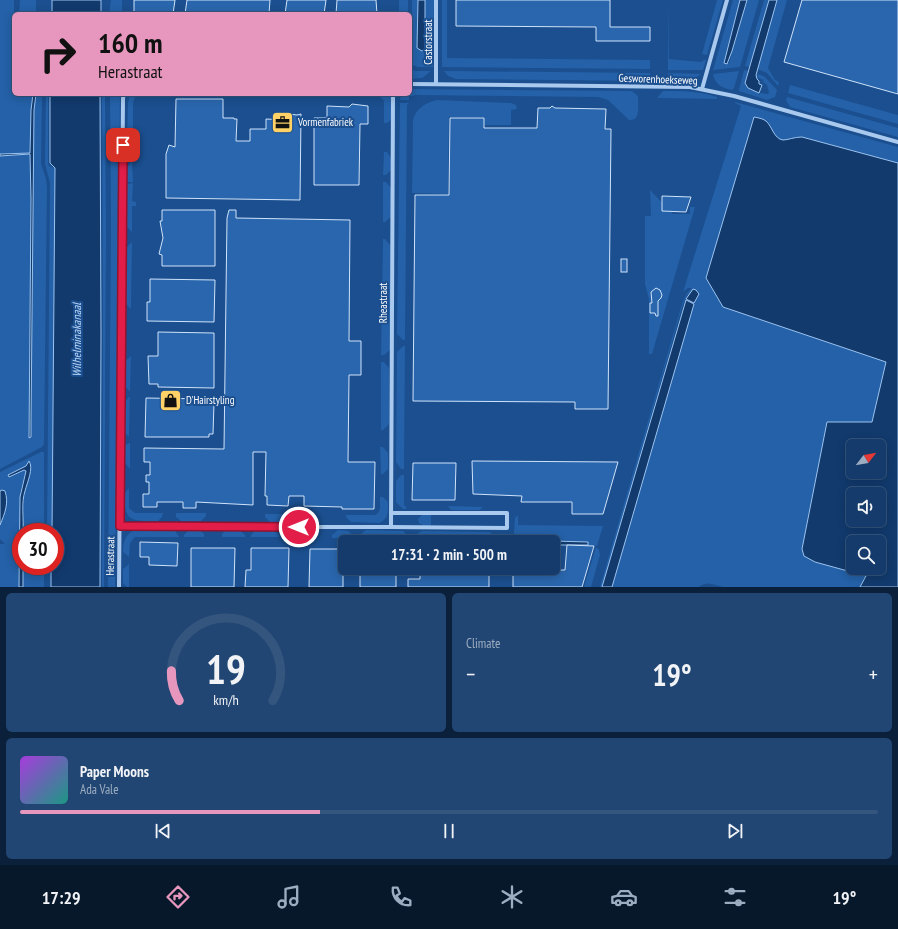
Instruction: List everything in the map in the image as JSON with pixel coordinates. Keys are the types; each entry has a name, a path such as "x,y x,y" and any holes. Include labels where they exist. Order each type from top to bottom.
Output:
{"street":[{"name":"Castorstraat","path":"436,0 436,84"},
{"path":"702,89 727,0"},
{"name":"Gesworenhoekseweg","path":"412,84 690,87 734,96 898,142"},
{"name":"Herastraat","path":"119,587 124,96"},
{"name":"Rheastraat","path":"391,528 394,96"},
{"path":"120,526 507,528 507,513 391,513"}],"shaded area":[{"path":"0,0 14,0 14,12 12,12 12,96 33,96 30,153 0,154"},
{"path":"20,0 36,0 36,12 19,12"},
{"path":"111,0 122,0 122,12 109,12"},
{"path":"399,0 408,0 408,12 399,12"},
{"path":"412,0 418,0 417,48 422,51 425,49 425,0 434,0 433,67 418,67 412,65"},
{"path":"442,0 447,0 447,58 650,60 650,69 442,67"},
{"path":"668,0 669,59 701,62 706,60 703,70 668,70"},
{"path":"717,0 723,0 707,55 702,54"},
{"path":"733,0 740,0 724,63 729,63 747,0 759,0 740,67 713,70"},
{"path":"764,0 769,0 750,67 745,66"},
{"path":"777,0 787,0 768,68 775,80 779,82 778,86 767,73 757,69"},
{"path":"412,70 431,71 422,78 412,79"},
{"path":"744,70 749,71 745,82 748,88 759,93 759,95 760,93 768,94 769,92 767,85 763,82 764,78 763,80 757,77 758,74 765,77 777,90 775,97 767,100 739,91"},
{"path":"444,71 650,73 650,75 645,81 456,79 448,76"},
{"path":"739,71 732,90 717,83 713,74"},
{"path":"668,73 701,74 691,81 674,81 668,76"},
{"path":"790,85 898,115 898,124 788,93"},
{"path":"412,89 632,91 638,96 638,112 633,120 629,120 608,100 598,97 413,96"},
{"path":"663,91 697,92 717,97 717,99 657,98"},
{"path":"36,96 42,96 41,164 47,187 44,444 42,447 0,469 0,156 30,154 30,438 34,110"},
{"path":"46,96 48,96 48,163 49,166 55,168 52,523 47,523 50,183 45,164"},
{"path":"102,96 105,96 106,229 104,587 102,587"},
{"path":"110,96 120,96 115,587 108,587 111,228"},
{"path":"130,96 136,96 133,103 133,148 127,142"},
{"path":"380,96 391,96 392,119 387,123 384,123 384,101"},
{"path":"401,96 409,96 409,100 400,100"},
{"path":"787,97 898,128 898,137 790,107 786,100"},
{"path":"437,100 511,103 516,105 517,109 511,110 511,125 485,125 484,117 449,117 448,194 412,193 414,116 419,109"},
{"path":"400,103 409,103 407,105 405,340 397,334"},
{"path":"735,103 898,147 898,163 802,137 783,140 775,135 766,121 754,117 723,307 886,362 873,422 827,422 806,527 815,562 846,571 846,575 866,576 860,587 723,587 708,583 699,587 612,587 692,308 699,294 688,294 683,304 602,587 600,587 682,304 687,293 692,288 688,288 683,292 741,106"},
{"path":"384,152 387,152 391,158 391,170 386,175 383,175"},
{"path":"132,161 133,182 127,182 127,167"},
{"path":"383,182 386,182 391,188 391,217 385,222 383,222"},
{"path":"133,183 132,201 136,202 136,206 132,206 132,232 126,226 127,184"},
{"path":"650,190 673,214 690,214 690,207 695,207 652,354 649,354 649,299 645,284 645,216 651,216"},
{"path":"383,239 385,239 390,245 390,350 384,355 381,355"},
{"path":"132,242 131,309 126,304 126,248"},
{"path":"405,346 404,469 401,469 396,462 397,352"},
{"path":"131,356 129,391 125,386 125,361"},
{"path":"381,362 384,362 389,368 389,424 383,430 381,430"},
{"path":"129,397 129,437 124,432 125,402"},
{"path":"129,443 130,469 124,462 124,446"},
{"path":"380,447 383,447 388,453 388,469 383,474 381,474"},
{"path":"41,452 44,452 44,523 23,523 24,495 31,469 29,461 26,466 12,476 24,470 26,471 20,493 20,523 12,523 12,575 19,575 19,587 0,587 0,544 5,544 0,539 0,525 6,505 5,491 0,491 0,472"},
{"path":"401,475 404,475 404,506 406,506 406,509 403,509 396,502 396,481"},
{"path":"129,488 129,508 135,513 163,513 162,517 158,521 136,520 128,515 124,503 124,494"},
{"path":"380,497 383,497 388,502 388,509 385,519 379,523 351,522 346,517 346,515 375,515 380,509"},
{"path":"448,506 483,507 480,510 451,510"},
{"path":"176,513 206,513 206,516 201,521 181,521 176,517"},
{"path":"265,514 288,514 288,517 283,522 270,522 265,517"},
{"path":"299,514 313,514 313,517 308,522 300,522 298,521"},
{"path":"422,515 431,515 431,526 424,526 419,523 418,519"},
{"path":"518,515 518,525 603,526 597,546 560,545 588,545 588,542 560,541 560,535 515,535 515,518"},
{"path":"174,529 179,537 135,537 130,543 129,557 123,552 124,544 128,535 134,530"},
{"path":"190,529 199,529 204,534 204,537 184,537"},
{"path":"227,529 238,529 245,535 245,537 222,537 222,534"},
{"path":"257,529 274,530 279,537 251,537"},
{"path":"338,530 348,531 353,535 338,535 338,538 332,538 332,535"},
{"path":"366,530 403,531 406,535 360,535"},
{"path":"422,531 490,532 493,535 417,535"},
{"path":"596,547 599,550 600,555 591,587 584,587"},
{"path":"129,564 129,587 127,587 123,583 123,569"},
{"path":"23,575 44,575 44,587 23,587"}],"water":[{"path":"52,0 101,0 101,12 52,12"},
{"path":"418,0 425,0 425,49 422,51 417,48"},
{"path":"740,0 747,0 727,64 724,63"},
{"path":"769,0 777,0 756,75 759,84 762,85 759,93 748,88 745,83"},
{"path":"33,96 36,96 34,110 31,437 29,438 30,154 0,156 0,154 30,153"},
{"name":"Wilhelminakanaal","path":"50,96 100,96 100,587 51,587 51,575 64,575 64,523 52,523 55,168 50,163"},
{"path":"754,117 766,121 775,135 783,140 802,137 898,163 898,587 860,587 866,576 862,575 886,575 886,535 846,535 846,571 815,562 804,556 802,549 827,422 872,422 886,362 723,307 706,278"},
{"path":"693,289 699,294 694,303 686,299"},
{"path":"686,300 694,304 612,587 602,587"},
{"path":"29,461 31,468 24,496 23,523 20,523 20,497 26,471 24,470 9,477 8,475 26,466"},
{"path":"0,491 5,491 6,504 5,512 0,525"},
{"path":"560,541 588,542 588,545 560,545"},
{"path":"19,575 23,575 23,587 19,587"}],"building":[{"path":"134,0 175,0 173,12 134,12"},
{"path":"187,0 270,0 269,12 185,12"},
{"path":"287,0 326,0 324,12 285,12"},
{"path":"337,0 376,0 377,12 336,12"},
{"path":"456,0 610,0 610,27 650,27 650,41 596,41 596,27 456,26"},
{"path":"802,0 898,0 898,94 784,62"},
{"path":"176,99 223,99 223,118 237,119 236,141 250,141 250,129 266,129 266,119 287,120 289,114 301,114 300,200 166,198 166,154 169,145 175,147"},
{"path":"352,104 368,106 368,124 360,124 359,185 314,185 314,118 327,118 327,106 349,107"},
{"path":"552,106 555,108 606,109 605,129 611,129 608,409 575,409 575,402 413,401 415,195 449,195 450,118 484,118 484,128 537,128 538,108 550,108"},
{"path":"662,196 691,197 686,212 662,211"},
{"path":"162,210 215,210 215,266 162,266 162,255 159,254 163,238 160,221 162,221"},
{"path":"229,210 236,210 236,218 350,220 349,341 361,341 361,375 349,375 348,462 375,462 374,509 342,509 342,507 304,506 304,496 289,496 288,506 267,505 267,496 265,496 266,452 253,452 253,505 196,502 196,508 183,508 183,502 157,502 157,507 143,507 143,494 149,494 149,482 146,482 146,475 150,475 150,462 144,462 144,448 224,449 227,218"},
{"path":"621,259 627,259 627,272 621,272"},
{"path":"150,279 215,280 214,322 147,321 147,302 150,302"},
{"path":"656,288 660,290 662,295 658,301 658,316 656,316 655,313 650,313 650,303 652,303 651,292"},
{"path":"158,332 214,333 214,388 158,387 158,384 149,384 148,356 158,356"},
{"path":"146,398 209,399 209,402 214,403 213,434 209,434 209,437 145,437"},
{"path":"472,461 618,462 603,514 572,514 572,502 521,502 522,496 473,494"},
{"path":"413,463 456,463 455,500 412,500"},
{"path":"140,542 178,543 177,566 149,565 149,557 140,557"},
{"path":"567,545 594,546 582,587 513,587 513,575 560,575 560,570 565,570"},
{"path":"191,548 235,548 234,587 191,587"},
{"path":"251,548 289,548 288,587 245,587 246,570 251,570"},
{"path":"310,549 338,549 338,575 343,575 343,587 309,587"},
{"path":"360,575 396,575 396,587 360,587"},
{"path":"420,575 489,575 489,587 408,587 408,579 420,579"}],"place":[{"name":"Vormenfabriek","path":"283,122"},
{"name":"D'Hairstyling","path":"170,400"}],"route":[{"path":"123,145 120,526 299,527"}]}
